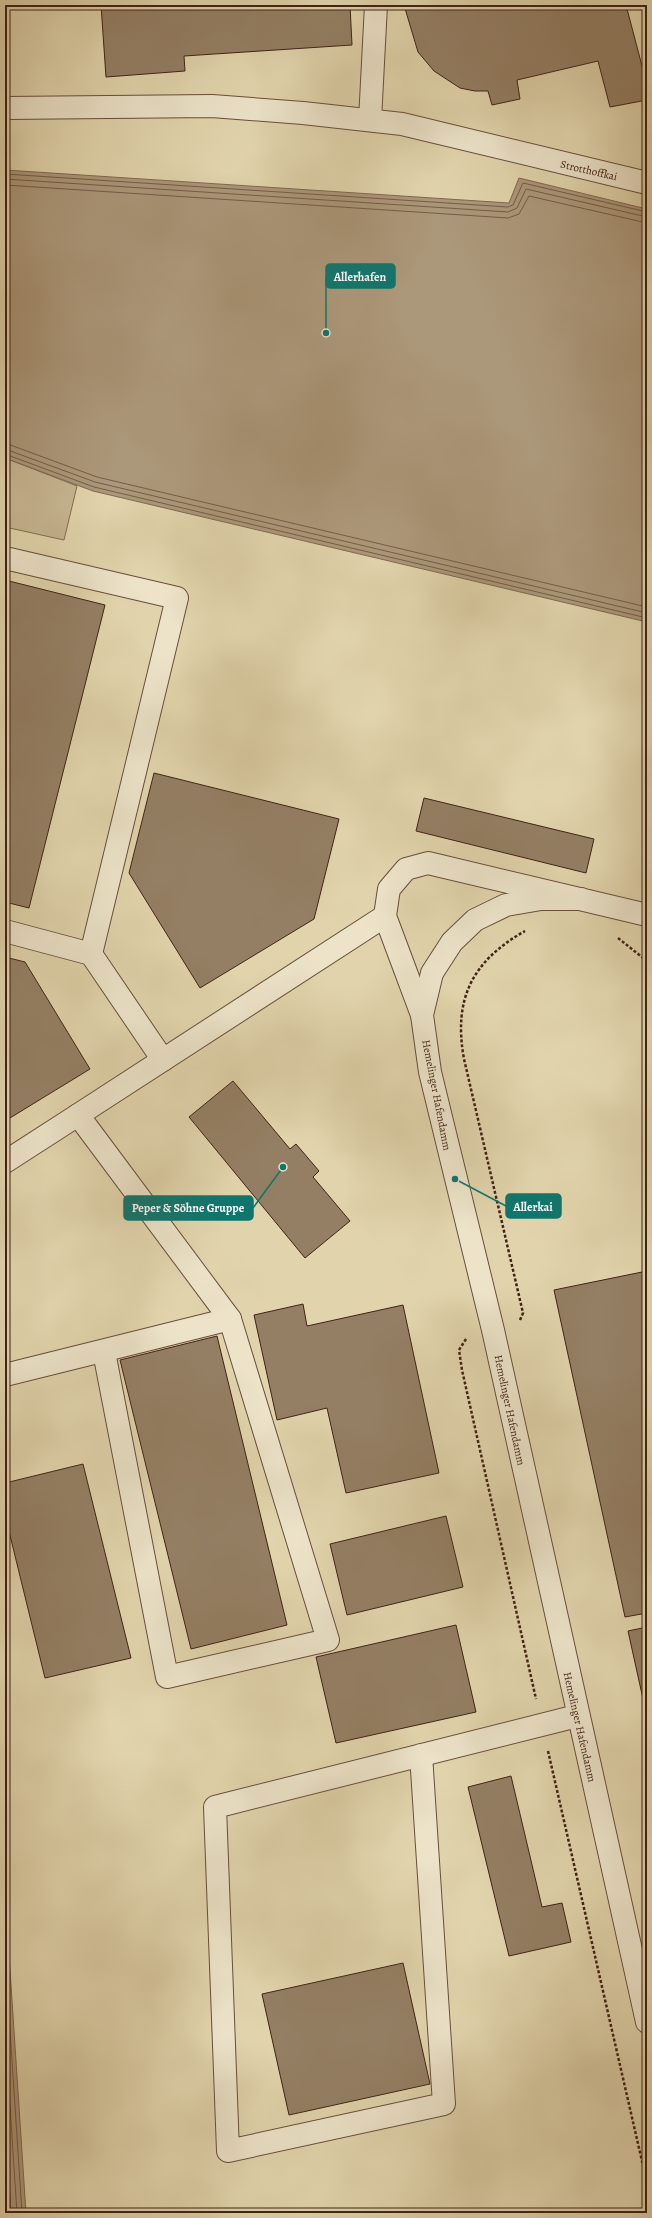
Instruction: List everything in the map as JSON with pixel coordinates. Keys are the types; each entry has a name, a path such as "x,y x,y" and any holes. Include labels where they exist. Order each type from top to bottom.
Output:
{"street":[{"path":"370,120 376,5"},
{"name":"Strotthoffkai","path":"5,108 212,106 370,120 402,124 647,183"},
{"path":"5,558 177,598 91,954"},
{"path":"422,1014 385,916 390,889 406,869 428,863 647,915"},
{"name":"Hemelinger Hafendamm","path":"581,900 541,900 506,905 476,920 452,942 432,973 422,1014 430,1072 492,1330 577,1716 647,2022"},
{"path":"5,1162 385,916"},
{"path":"5,931 91,954 163,1060"},
{"path":"78,1115 230,1319 328,1640 167,1677 104,1352"},
{"path":"5,1375 104,1352 230,1319"},
{"path":"421,1755 444,2104 228,2151 216,1807 421,1755 577,1716"}],"shaded area":[{"path":"5,458 77,486 64,540 5,527"}],"water":[{"path":"5,170 509,203 519,178 647,209 647,622 93,491 5,458"},
{"path":"5,1894 26,2213 5,2213"}],"building":[{"path":"101,5 350,5 352,45 184,56 185,71 106,77"},
{"path":"404,5 626,5 647,85 647,100 610,107 598,61 517,80 520,99 492,105 488,91 475,91 460,88 434,71 418,52"},
{"path":"5,580 105,605 29,908 5,902"},
{"path":"154,773 339,819 314,919 200,988 129,873"},
{"path":"424,798 594,839 586,873 416,831"},
{"path":"5,957 25,962 90,1069 5,1121"},
{"path":"233,1081 290,1149 296,1144 319,1171 313,1177 350,1221 305,1258 189,1117"},
{"path":"647,1271 647,1613 625,1617 554,1290"},
{"path":"303,1304 307,1326 403,1305 439,1473 346,1493 327,1408 277,1420 254,1315"},
{"path":"217,1336 287,1625 191,1649 120,1360"},
{"path":"83,1464 131,1658 45,1678 5,1515 5,1483"},
{"path":"446,1516 463,1587 347,1615 330,1544"},
{"path":"456,1625 476,1712 336,1743 316,1657"},
{"path":"647,1627 647,1717 628,1631"},
{"path":"511,1776 542,1907 562,1903 571,1942 509,1956 468,1787"},
{"path":"403,1963 430,2084 289,2115 262,1994"}],"place":[{"name":"Allerhafen","path":"326,333"},
{"name":"Peper & Söhne Gruppe","path":"283,1167"},
{"name":"Allerkai","path":"455,1179"}]}
